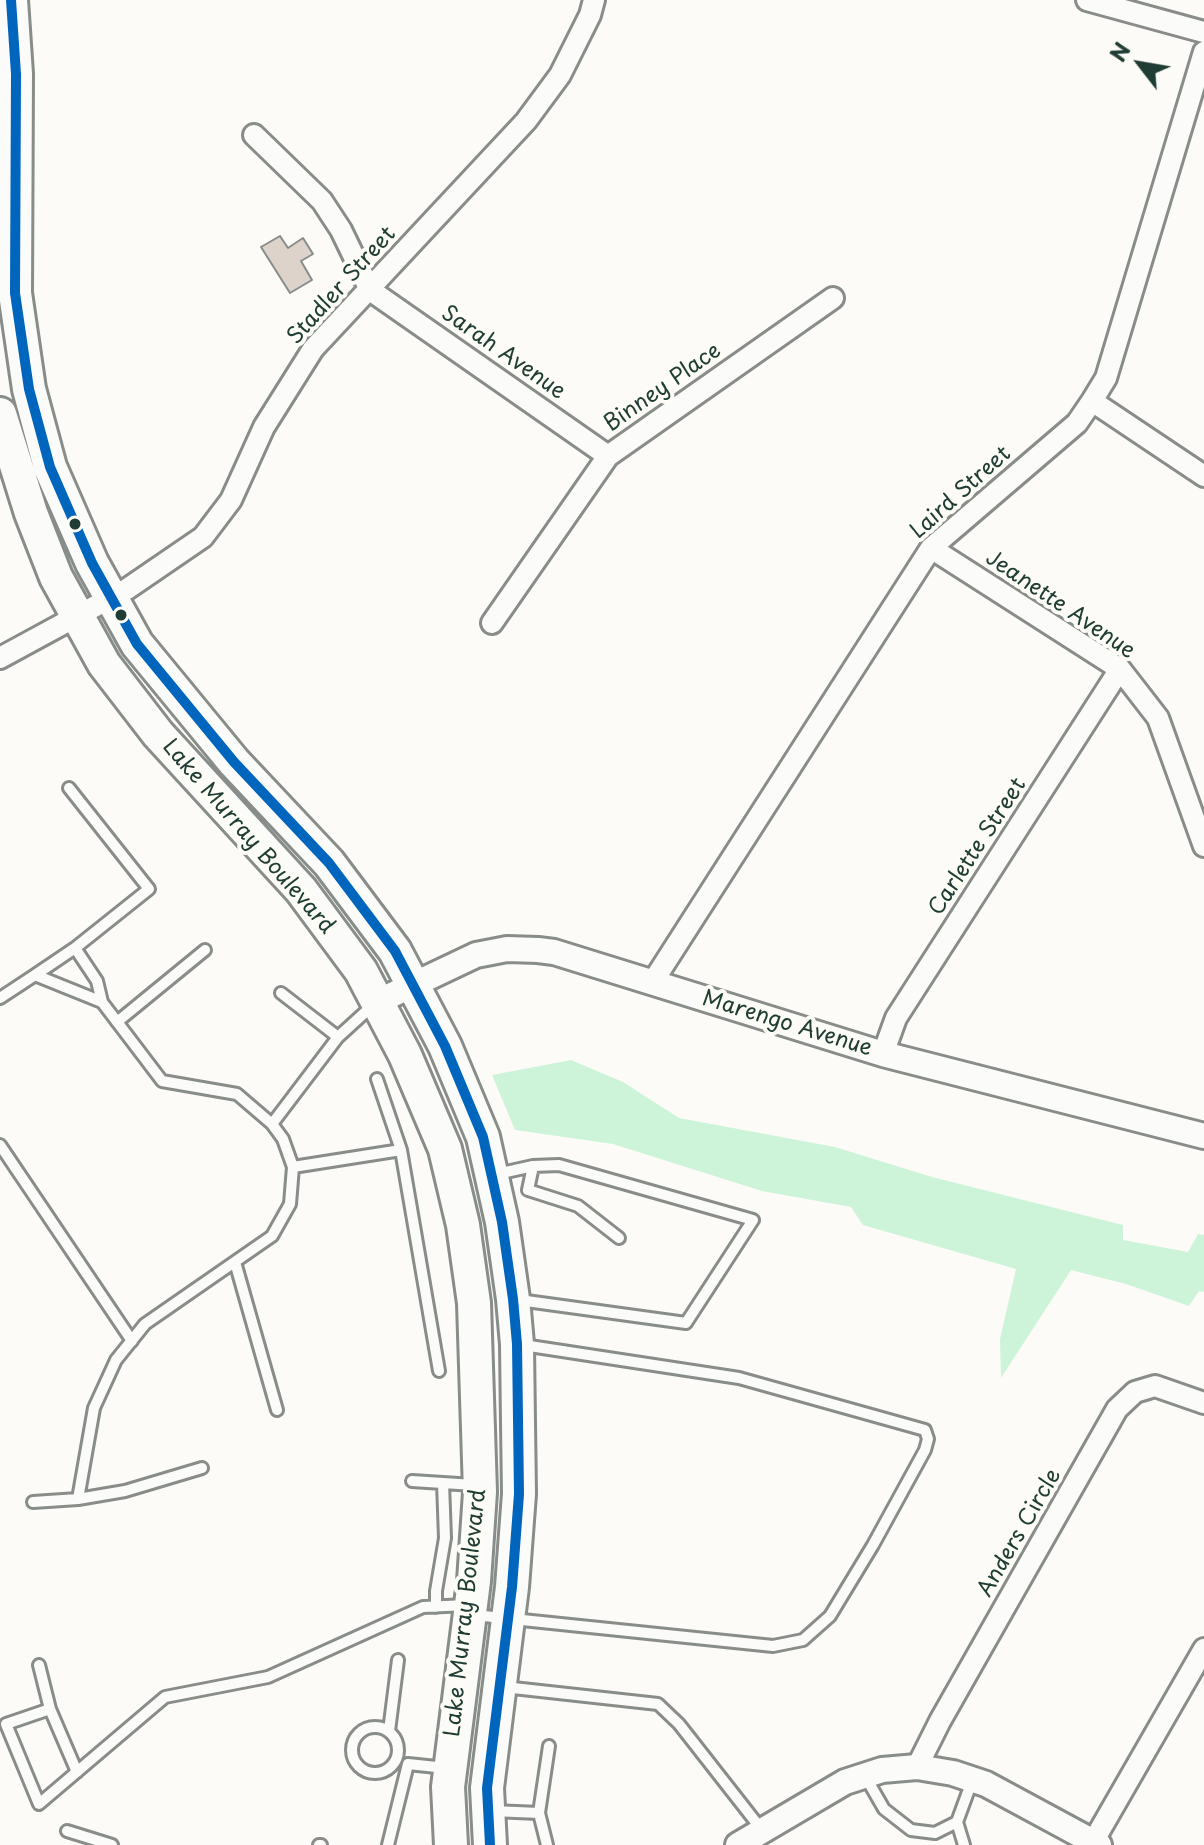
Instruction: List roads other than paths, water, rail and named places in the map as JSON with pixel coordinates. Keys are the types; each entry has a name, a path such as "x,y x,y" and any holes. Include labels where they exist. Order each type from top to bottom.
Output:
{"main road":[{"name":"Lake Murray Boulevard","path":"11,0 16,74 15,293 29,389 50,467 92,563 137,644 234,762 329,863 395,951 445,1046 483,1137 502,1222 513,1299 517,1344 519,1494 508,1620 487,1788 490,1845"},
{"name":"Lake Murray Boulevard","path":"0,414 56,577 104,664 158,734 301,890 361,971 405,1055 445,1149 463,1225 474,1303 480,1486 470,1610 448,1787 451,1845"},
{"path":"454,1185 491,1175"}],"street":[{"name":"Stadler Street","path":"0,658 111,598 203,537 231,500 264,427 313,349 526,121 560,75 590,15 594,0"},
{"path":"1087,0 1204,32"},
{"name":"Laird Street","path":"652,983 931,548 1077,423 1106,378 1204,52"},
{"path":"254,135 322,201 341,230 370,290"},
{"name":"Sarah Avenue","path":"370,290 608,456"},
{"name":"Binney Place","path":"492,623 608,456 833,298"},
{"path":"1092,401 1204,476"},
{"name":"Jeanette Avenue","path":"931,548 1120,669 1158,718 1204,846"},
{"name":"Carlette Street","path":"883,1054 896,1018 1120,669"},
{"name":"Marengo Avenue","path":"377,1002 476,955 522,949 554,952 883,1054 1204,1136"},
{"name":"Anders Circle","path":"917,1767 1117,1409 1135,1392 1155,1386 1204,1403"},
{"path":"738,1845 826,1792 864,1774 917,1767 973,1779 1096,1843 1204,1649"}],"lane":[{"path":"0,998 75,948 149,889 69,788"},
{"path":"75,948 97,981 102,1002 162,1081 237,1094 272,1124 283,1139 293,1167 290,1204 272,1236 145,1324 116,1360 94,1408 78,1499"},
{"path":"117,1022 205,950"},
{"path":"35,975 102,1002"},
{"path":"281,993 338,1037"},
{"path":"272,1124 338,1037 377,1002"},
{"path":"377,1079 401,1150 439,1371"},
{"path":"0,1145 132,1341"},
{"path":"293,1167 401,1150"},
{"path":"491,1175 533,1166 559,1165 753,1220 686,1323 513,1299"},
{"path":"533,1166 528,1190 578,1206 619,1238"},
{"path":"235,1262 277,1410"},
{"path":"50,1709 6,1724 39,1804 165,1697 268,1677 423,1607 470,1610 508,1620 773,1646 803,1640 830,1616 880,1532 928,1439 925,1430 739,1378 517,1344"},
{"path":"33,1502 125,1491 202,1468"},
{"path":"412,1481 480,1486"},
{"path":"436,1607 445,1538 443,1483"},
{"path":"389,1731 375,1727 361,1731 353,1742 352,1756 359,1767 371,1773 385,1770 396,1759 397,1744 389,1731 398,1660"},
{"path":"39,1665 50,1709 77,1772"},
{"path":"499,1687 658,1704 679,1724 762,1830"},
{"path":"547,1845 539,1813 549,1746"},
{"path":"396,1759 408,1764 450,1769"},
{"path":"388,1845 408,1764"},
{"path":"864,1774 884,1809 911,1830 935,1833 957,1822"},
{"path":"964,1845 957,1822 973,1779"},
{"path":"488,1811 539,1813"},
{"path":"67,1831 112,1845"}]}
